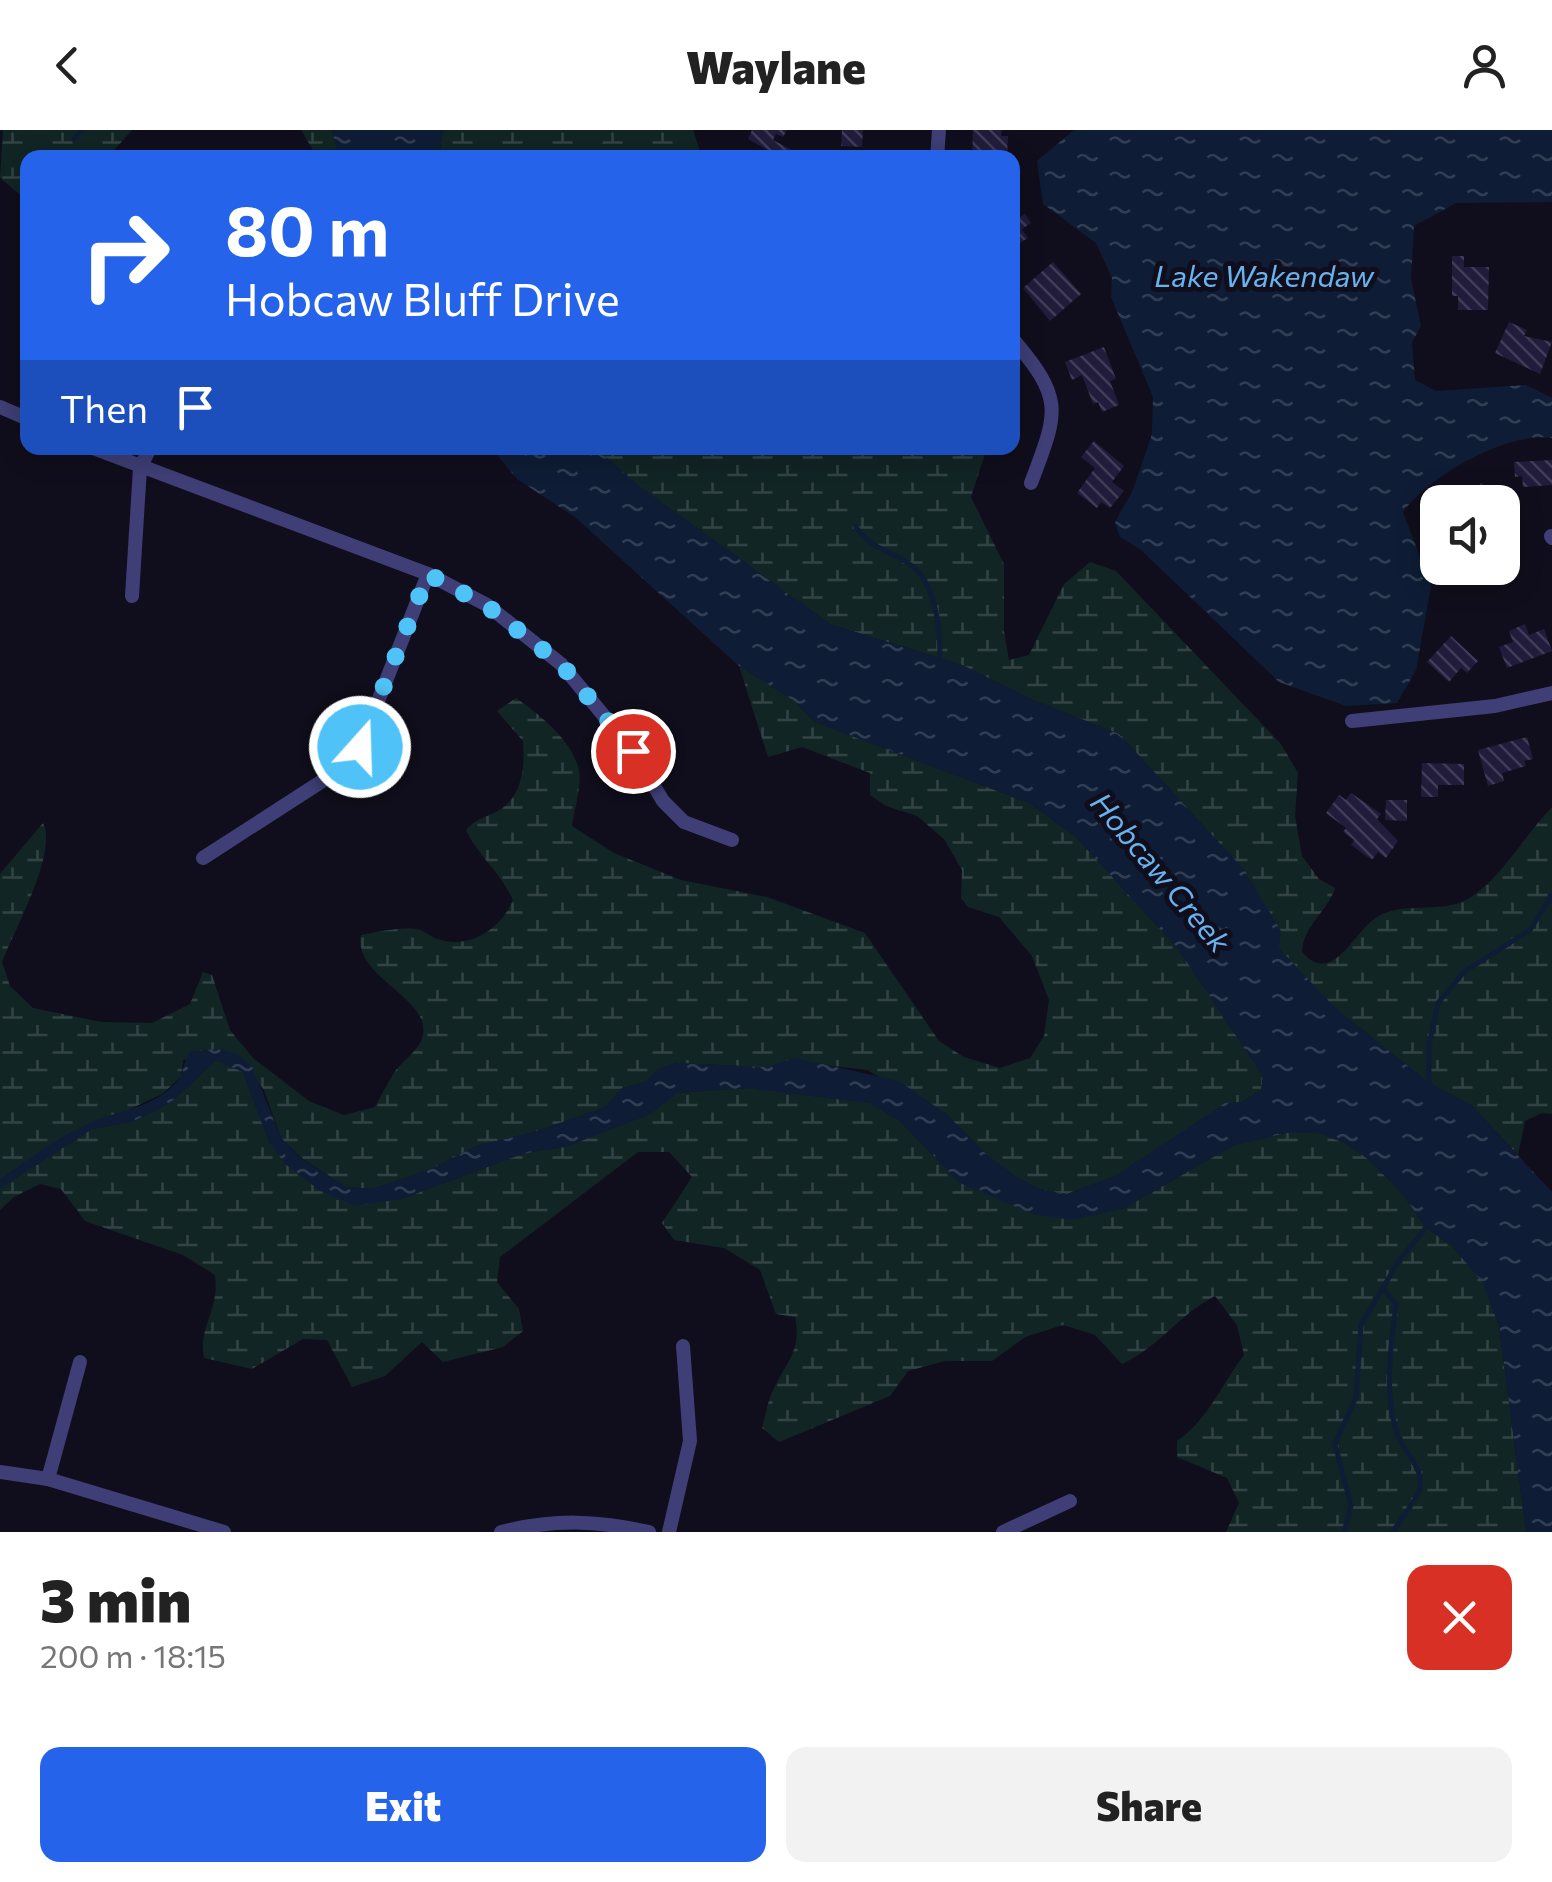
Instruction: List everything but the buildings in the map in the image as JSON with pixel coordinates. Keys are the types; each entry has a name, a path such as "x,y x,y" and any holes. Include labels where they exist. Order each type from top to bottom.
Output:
{"street":[{"path":"1020,347 1044,374 1055,418 1031,483"},
{"path":"109,455 428,574 487,606 561,664 633,751 663,801 684,822 732,840"},
{"path":"132,596 140,468 146,455"},
{"path":"203,858 330,776 360,747 428,574"},
{"path":"1352,721 1495,706 1552,693"},
{"path":"669,1532 690,1442 683,1346"},
{"path":"48,1479 80,1362"},
{"path":"0,1472 48,1479 224,1532"},
{"path":"1003,1532 1070,1502"},
{"path":"501,1532 540,1522 598,1521 649,1532"}],"green space":[{"path":"3,130 132,130 114,150 20,150 20,194 0,178"},
{"path":"301,130 332,130 337,150 313,150"},
{"path":"443,130 693,130 700,150 440,150"},
{"path":"604,455 985,455 971,497 1004,564 1004,631 1009,660 1029,655 1064,584 1090,562 1116,571 1281,744 1298,773 1295,816 1302,856 1319,879 1335,888 1303,943 1302,952 1313,961 1332,961 1387,912 1447,906 1468,899 1502,868 1552,807 1552,1114 1542,1113 1525,1121 1518,1155 1471,1105 1429,1083 1335,1008 1279,948 1245,871 1119,734 1033,700 962,665 830,624 636,484"},
{"path":"739,666 793,700 815,722 1029,803 1075,836 1179,950 1263,1076 1261,1090 1242,1102 1225,1104 1115,1176 1067,1194 1039,1189 1015,1176 988,1156 945,1113 867,1070 801,1062 765,1067 676,1063 659,1069 645,1082 622,1088 606,1107 534,1132 476,1146 431,1169 372,1189 346,1187 300,1157 281,1138 264,1090 237,1054 183,1060 181,1077 162,1094 41,1151 0,1180 0,874 43,823 45,853 40,872 2,962 10,986 33,1008 101,1022 152,1023 190,1004 203,972 212,975 230,1030 253,1058 309,1101 344,1115 375,1107 394,1073 420,1043 423,1028 419,1014 409,1002 370,965 362,951 361,935 409,929 461,942 492,928 508,910 513,900 466,830 508,803 518,787 523,769 523,741 497,711 516,698 554,729 575,759 579,783 572,826 614,853 681,880 767,897 865,933 939,1041 964,1057 1000,1068 1030,1058 1044,1036 1049,1000 1032,956 999,917 968,907 961,898 962,870 944,839 917,816 886,806 870,795 870,773 802,747 768,757"},
{"path":"216,1060 243,1072 269,1142 319,1190 401,1199 522,1154 568,1146 650,1114 677,1093 749,1088 869,1103 899,1120 960,1183 1123,1209 1234,1145 1287,1133 1318,1133 1345,1143 1368,1159 1402,1193 1426,1228 1451,1245 1483,1282 1499,1326 1526,1532 1226,1532 1239,1503 1227,1478 1177,1457 1177,1441 1206,1412 1244,1355 1237,1325 1215,1296 1122,1364 1095,1335 1063,1325 1025,1337 992,1361 945,1361 908,1371 890,1396 779,1442 762,1428 771,1395 794,1349 795,1317 776,1314 760,1270 724,1248 674,1240 662,1223 692,1177 669,1152 638,1152 500,1257 497,1282 519,1309 523,1331 503,1347 443,1362 422,1342 385,1376 352,1387 327,1340 303,1339 252,1369 204,1358 204,1336 215,1298 215,1275 183,1255 85,1221 61,1189 40,1184 14,1197 0,1210 0,1188 92,1129 131,1122 155,1111 175,1099"}],"water":[{"path":"332,130 443,130 440,150 337,150"},
{"name":"Lake Wakendaw","path":"1074,130 1552,130 1552,202 1456,203 1414,226 1411,279 1421,326 1412,342 1415,380 1436,391 1526,385 1552,398 1552,438 1513,442 1470,459 1430,485 1420,485 1420,494 1403,512 1420,557 1420,585 1431,586 1416,670 1397,703 1346,706 1279,682 1141,550 1120,537 1115,522 1133,490 1152,434 1153,397 1111,297 1112,278 1096,243 1043,204 1037,161"},
{"name":"Hobcaw Creek","path":"497,455 604,455 636,484 830,624 962,665 1033,700 1119,734 1245,871 1281,931 1279,948 1335,1008 1429,1083 1471,1105 1552,1192 1552,1532 1526,1532 1499,1326 1483,1283 1451,1245 1426,1228 1402,1193 1368,1159 1345,1143 1318,1133 1287,1133 1234,1145 1123,1209 1071,1220 1033,1214 960,1183 899,1120 869,1103 749,1088 677,1093 650,1114 568,1146 522,1154 401,1199 355,1206 319,1190 285,1164 269,1142 243,1072 216,1060 175,1099 155,1111 131,1122 92,1129 0,1188 0,1180 67,1134 166,1092 178,1080 191,1051 221,1049 237,1054 252,1066 281,1138 299,1157 346,1187 372,1189 431,1169 476,1146 534,1132 606,1107 622,1088 645,1082 658,1069 677,1063 765,1067 795,1058 899,1081 945,1113 988,1156 1015,1176 1039,1189 1067,1194 1115,1176 1225,1103 1242,1102 1261,1090 1263,1076 1179,950 1075,836 1029,803 815,722 793,700 739,666 576,518 517,479"}],"waterway":[{"path":"74,139 82,130"},
{"path":"856,527 873,544 908,563 925,581 937,620 940,659"},
{"path":"1429,1083 1429,1046 1438,1003 1464,972 1530,930 1552,895"},
{"path":"1344,1532 1351,1506 1335,1444 1356,1397 1361,1325 1400,1259 1426,1228"},
{"path":"1385,1291 1396,1304 1390,1370 1393,1420 1400,1441 1419,1472 1420,1484 1393,1532"}],"route":[{"path":"360,747 428,574 487,606 561,664 633,751"}]}
